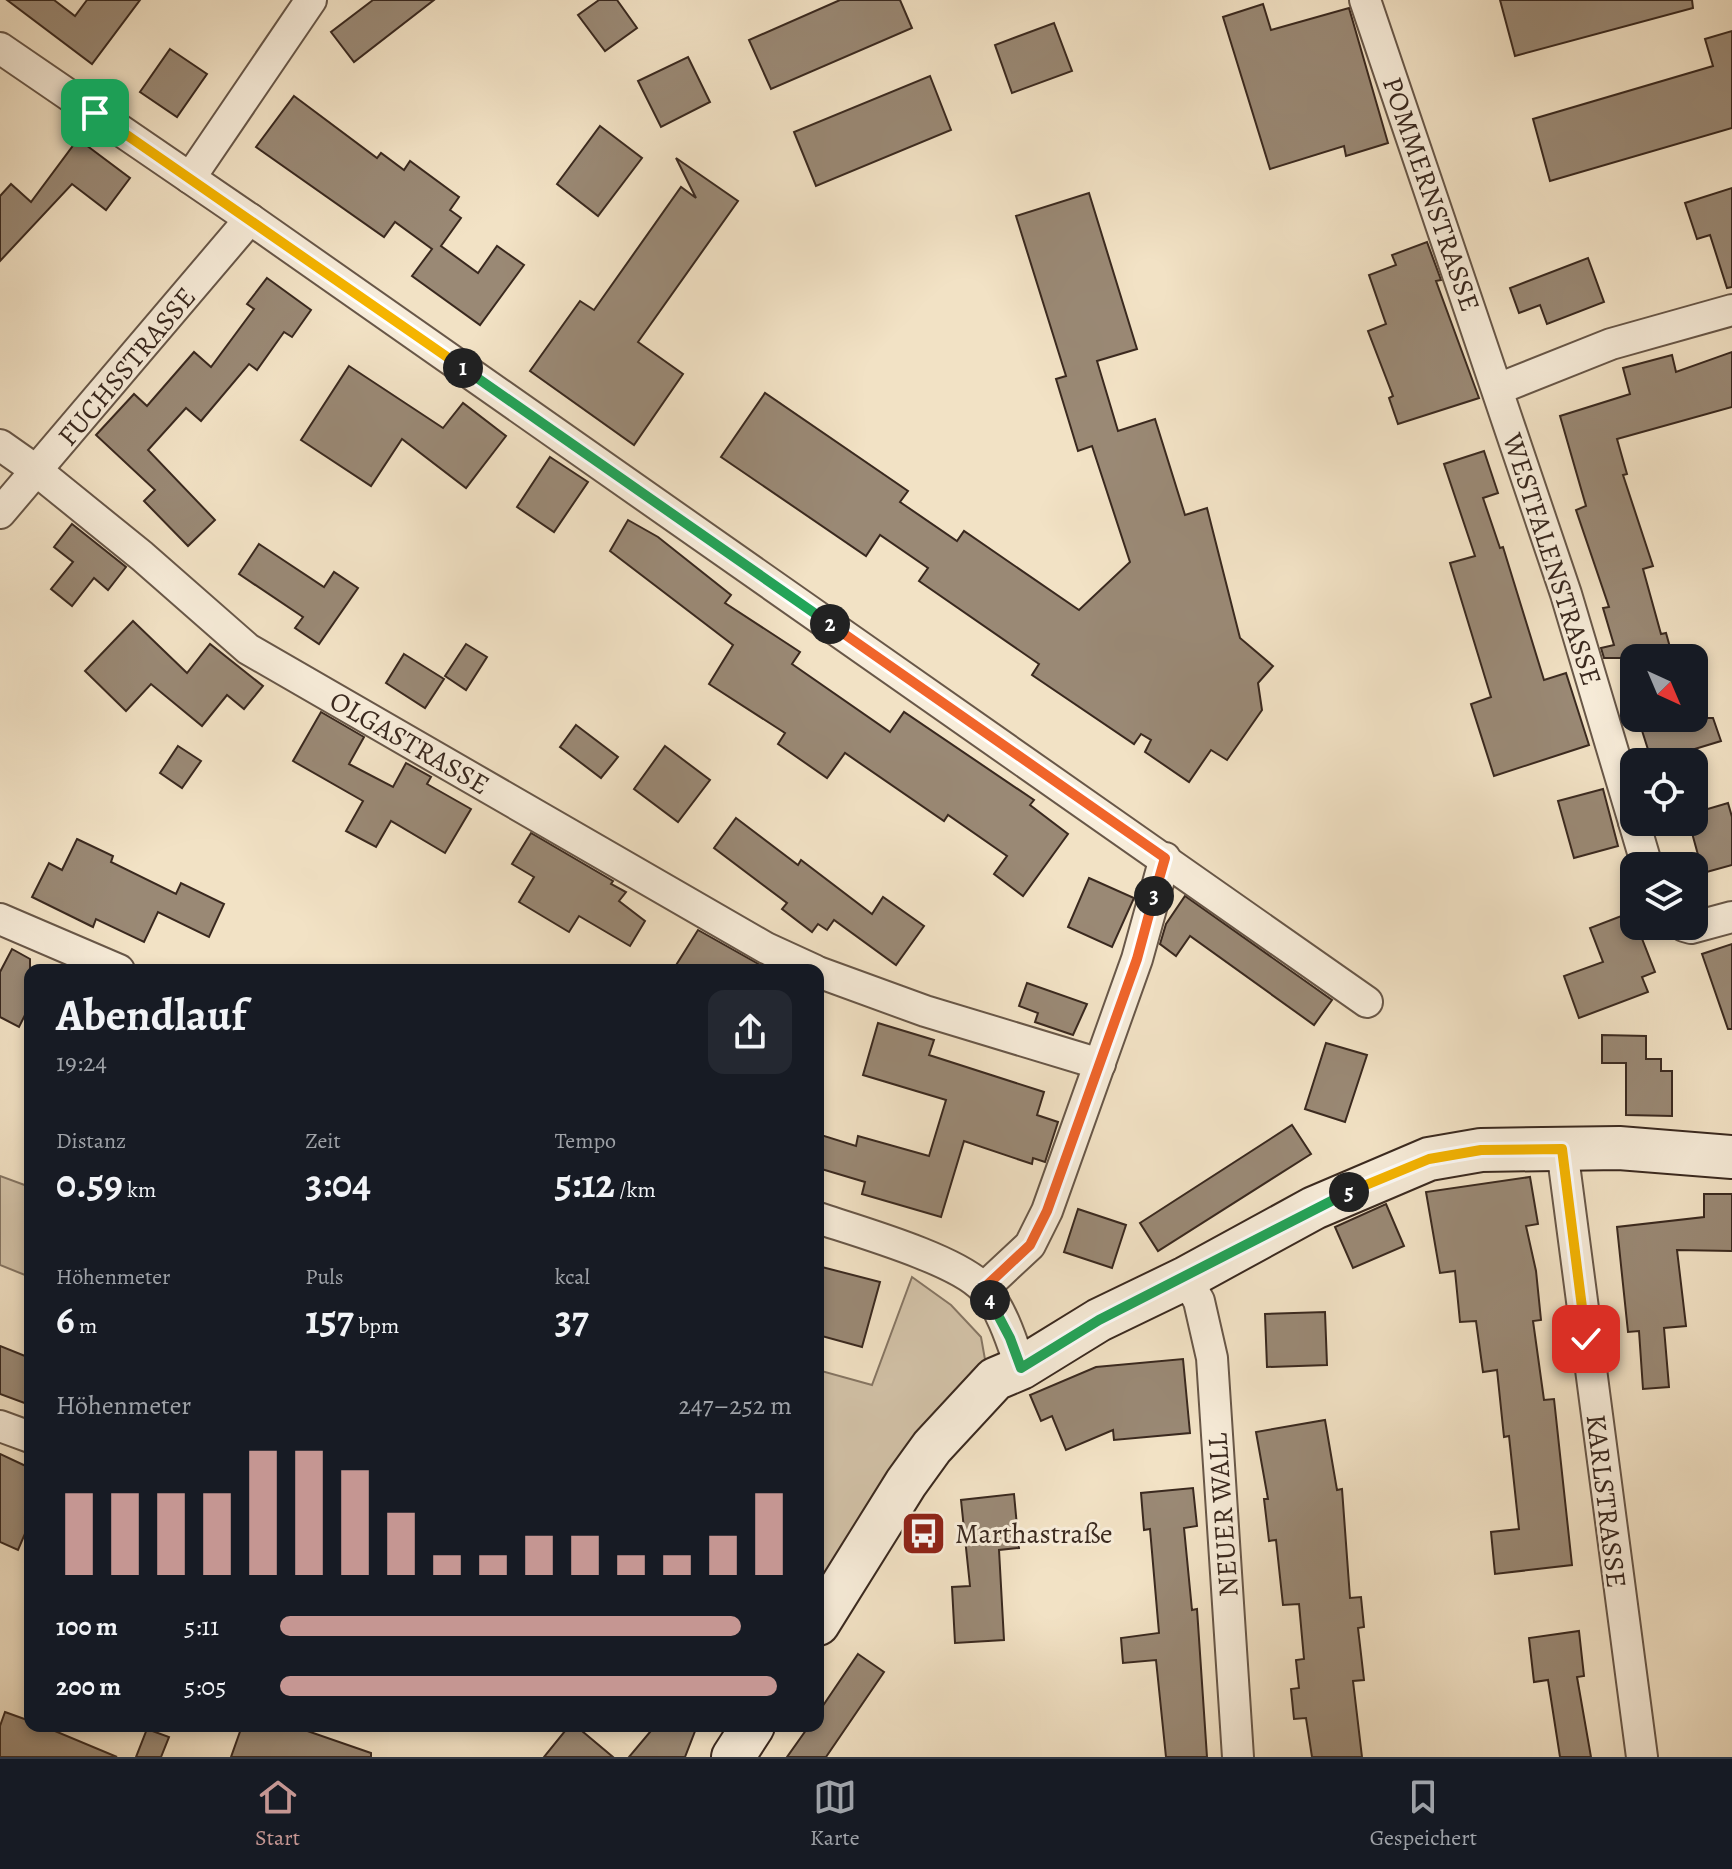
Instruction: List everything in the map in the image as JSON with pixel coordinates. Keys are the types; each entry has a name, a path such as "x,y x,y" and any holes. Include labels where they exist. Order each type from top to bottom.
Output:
{"street":[{"path":"190,178 311,0"},
{"name":"POMMERNSTRASSE","path":"1365,0 1498,389"},
{"path":"0,48 250,219 1367,1002"},
{"name":"FUCHSSTRASSE","path":"0,513 250,219"},
{"path":"1498,389 1611,344 1732,310"},
{"name":"WESTFALENSTRASSE","path":"1498,389 1566,594 1620,775"},
{"name":"OLGASTRASSE","path":"0,445 142,556 248,649 766,948 801,964"},
{"path":"984,1288 1030,1245 1047,1211 1137,959 1165,858"},
{"path":"1708,923 1732,917"},
{"path":"0,919 105,964"},
{"name":"OLGASTRASSE","path":"824,974 925,1011 1100,1064"},
{"path":"824,1614 890,1505 932,1447 995,1379 1021,1368 1099,1320 1186,1278 1314,1208 1429,1159 1481,1150 1619,1148 1732,1157"},
{"name":"KARLSTRASSE","path":"1562,1149 1642,1757"},
{"path":"824,1220 960,1271 984,1288 1010,1338 1021,1368"},
{"name":"NEUER WALL","path":"1186,1278 1199,1301 1212,1358 1238,1757"},
{"path":"0,1426 24,1435"},
{"path":"733,1757 749,1732"}],"shaded area":[{"path":"0,1176 24,1185 24,1275 0,1265"},
{"path":"912,1277 951,1305 981,1337 986,1365 824,1576 824,1372 872,1385"}],"building":[{"path":"7,0 54,0 75,16 87,0 140,0 92,64"},
{"path":"373,0 434,0 354,62 331,32"},
{"path":"599,0 617,0 637,28 605,51 578,15"},
{"path":"840,0 900,0 912,28 771,89 749,40"},
{"path":"1500,0 1692,0 1693,8 1515,56"},
{"path":"1263,4 1271,30 1349,8 1388,143 1346,156 1344,146 1270,169 1223,17"},
{"path":"1054,23 1072,71 1012,93 995,45"},
{"path":"1732,31 1732,128 1550,181 1533,119 1713,66 1705,39"},
{"path":"170,49 207,74 177,117 140,92"},
{"path":"688,57 710,102 661,127 638,81"},
{"path":"930,76 951,130 816,186 794,132"},
{"path":"294,96 377,158 381,153 404,170 410,161 459,197 450,210 461,218 441,246 478,273 497,246 524,265 480,325 412,276 432,249 395,222 384,237 256,147"},
{"path":"600,126 642,158 598,216 557,184"},
{"path":"78,139 130,178 106,210 72,184 0,261 0,196 11,184 31,202"},
{"path":"676,158 738,201 638,342 683,374 634,445 530,371 580,301 594,310 681,187 696,198"},
{"path":"1732,188 1732,287 1727,288 1710,235 1697,239 1685,203"},
{"path":"1089,193 1137,349 1097,361 1118,431 1155,419 1185,515 1207,508 1240,638 1273,666 1258,683 1262,710 1227,760 1211,750 1189,782 1145,752 1151,740 1141,734 1134,744 1032,675 1039,664 919,581 928,568 880,535 866,556 721,457 765,393 908,491 900,502 957,541 964,531 1079,610 1130,562 1092,446 1078,451 1056,379 1066,376 1016,216"},
{"path":"1427,242 1441,280 1436,281 1479,398 1398,424 1389,398 1393,396 1368,331 1386,324 1369,275 1396,265 1392,255"},
{"path":"1588,258 1604,302 1547,324 1540,305 1519,313 1510,288"},
{"path":"267,278 311,310 292,337 284,332 257,370 249,364 201,421 186,408 148,450 215,520 188,546 144,501 155,490 96,435 134,394 147,406 194,352 211,367 254,309 247,304"},
{"path":"1732,352 1732,407 1617,439 1627,474 1623,475 1653,566 1643,569 1661,634 1666,633 1669,644 1620,644 1620,658 1604,658 1601,648 1614,645 1603,608 1609,607 1576,510 1586,506 1560,416 1630,394 1623,368 1672,355 1676,372"},
{"path":"349,366 443,428 463,403 506,436 466,488 402,439 371,486 301,440"},
{"path":"1484,451 1498,493 1483,498 1500,548 1503,547 1544,680 1566,673 1589,745 1494,776 1471,704 1491,697 1450,563 1475,556 1444,464"},
{"path":"550,457 588,482 554,532 517,507"},
{"path":"628,520 658,537 731,595 725,603 800,652 792,664 890,732 904,712 1034,800 1030,805 1068,834 1023,896 994,874 1007,856 948,815 944,821 845,753 827,778 778,744 785,733 709,684 733,645 610,551"},
{"path":"72,524 126,567 108,590 94,578 72,606 51,589 73,562 54,547"},
{"path":"259,544 324,587 334,572 358,588 319,644 295,628 303,617 239,574"},
{"path":"133,621 187,673 210,644 263,686 244,709 227,695 202,726 151,684 126,711 85,671"},
{"path":"466,644 487,657 466,690 445,676"},
{"path":"404,654 444,679 425,708 386,683"},
{"path":"321,712 364,737 349,764 393,787 406,763 431,777 427,784 471,809 445,853 391,821 376,847 346,831 363,801 293,761"},
{"path":"1708,718 1713,718 1721,741 1698,748 1648,748 1642,732 1708,732"},
{"path":"576,725 618,757 601,778 560,747"},
{"path":"178,746 201,761 182,788 160,773"},
{"path":"665,746 710,780 678,822 634,789"},
{"path":"1603,789 1618,846 1574,858 1558,801"},
{"path":"1728,803 1732,817 1732,865 1708,872 1708,852 1697,852 1693,836 1708,836 1708,809"},
{"path":"736,818 798,865 801,860 872,914 883,897 924,926 896,965 834,920 827,930 818,924 812,932 782,909 787,903 714,848"},
{"path":"531,833 613,881 611,884 626,892 619,901 645,921 630,946 579,916 569,932 519,902 534,877 512,864"},
{"path":"77,839 113,856 111,862 176,894 181,883 224,904 209,937 158,912 144,942 96,919 93,927 32,897 49,863 62,870"},
{"path":"1089,878 1134,898 1112,947 1068,927"},
{"path":"1185,896 1332,1000 1314,1025 1190,936 1176,956 1160,944 1166,924"},
{"path":"1620,917 1620,940 1642,940 1655,972 1642,977 1648,992 1579,1018 1564,976 1603,962 1590,928"},
{"path":"698,930 758,964 677,964"},
{"path":"1732,944 1732,1029 1728,1029 1702,954"},
{"path":"12,949 30,959 30,964 24,964 24,1017 19,1027 0,1017 0,972"},
{"path":"1027,983 1087,1004 1073,1035 1035,1022 1038,1013 1019,1006"},
{"path":"878,1023 934,1040 929,1055 1044,1092 1037,1115 1058,1122 1045,1162 1033,1158 1032,1164 964,1141 941,1217 862,1194 865,1182 824,1170 824,1136 856,1146 858,1136 929,1156 946,1100 863,1075"},
{"path":"1602,1035 1646,1036 1646,1059 1661,1059 1661,1071 1672,1071 1672,1116 1626,1115 1626,1063 1602,1063"},
{"path":"1326,1043 1367,1055 1345,1122 1305,1109"},
{"path":"1292,1125 1311,1154 1158,1251 1140,1223"},
{"path":"1530,1177 1538,1224 1526,1226 1536,1271 1541,1320 1533,1321 1544,1400 1554,1399 1572,1565 1495,1574 1491,1532 1519,1529 1509,1436 1504,1437 1497,1370 1483,1372 1476,1321 1460,1322 1455,1271 1440,1273 1426,1192"},
{"path":"1704,1194 1732,1194 1732,1251 1677,1250 1686,1326 1664,1328 1669,1387 1643,1389 1639,1331 1628,1332 1617,1227 1704,1217"},
{"path":"1386,1204 1404,1246 1353,1268 1335,1227"},
{"path":"1078,1209 1126,1225 1112,1268 1064,1252"},
{"path":"824,1268 880,1282 862,1347 824,1337"},
{"path":"1325,1312 1327,1365 1267,1367 1265,1314"},
{"path":"0,1346 24,1356 24,1403 0,1394"},
{"path":"1183,1359 1190,1433 1114,1440 1113,1430 1066,1450 1052,1416 1041,1421 1030,1395 1096,1367"},
{"path":"1325,1420 1337,1490 1342,1489 1350,1598 1361,1597 1364,1627 1358,1628 1364,1680 1353,1681 1362,1757 1312,1757 1306,1718 1294,1719 1291,1689 1299,1688 1296,1660 1304,1659 1299,1604 1283,1605 1276,1540 1269,1541 1264,1499 1268,1499 1256,1432"},
{"path":"0,1454 24,1465 24,1536 18,1550 0,1542"},
{"path":"1193,1488 1197,1526 1184,1528 1192,1610 1197,1609 1207,1757 1166,1757 1156,1660 1123,1663 1121,1638 1159,1633 1150,1529 1144,1530 1141,1493"},
{"path":"1014,1494 1019,1548 999,1550 1004,1640 955,1643 952,1587 970,1586 961,1500"},
{"path":"1579,1631 1584,1676 1577,1677 1591,1757 1560,1757 1548,1680 1534,1682 1529,1638"},
{"path":"858,1654 884,1672 826,1757 787,1757 805,1732 824,1732 824,1704"},
{"path":"5,1712 24,1719 24,1732 57,1732 117,1757 0,1757 0,1726"},
{"path":"146,1732 169,1737 161,1757 136,1757"},
{"path":"240,1732 310,1732 371,1753 371,1757 231,1757"},
{"path":"564,1732 583,1732 613,1757 544,1757"},
{"path":"650,1732 695,1732 685,1757 629,1757"}],"place":[{"name":"Marthastraße","path":"924,1533"}],"route":[{"path":"95,113 1165,858 1137,959 1047,1211 1030,1245 984,1288 1010,1338 1021,1368 1099,1320 1186,1278 1314,1208 1429,1159 1481,1150 1562,1149 1586,1339"}]}
